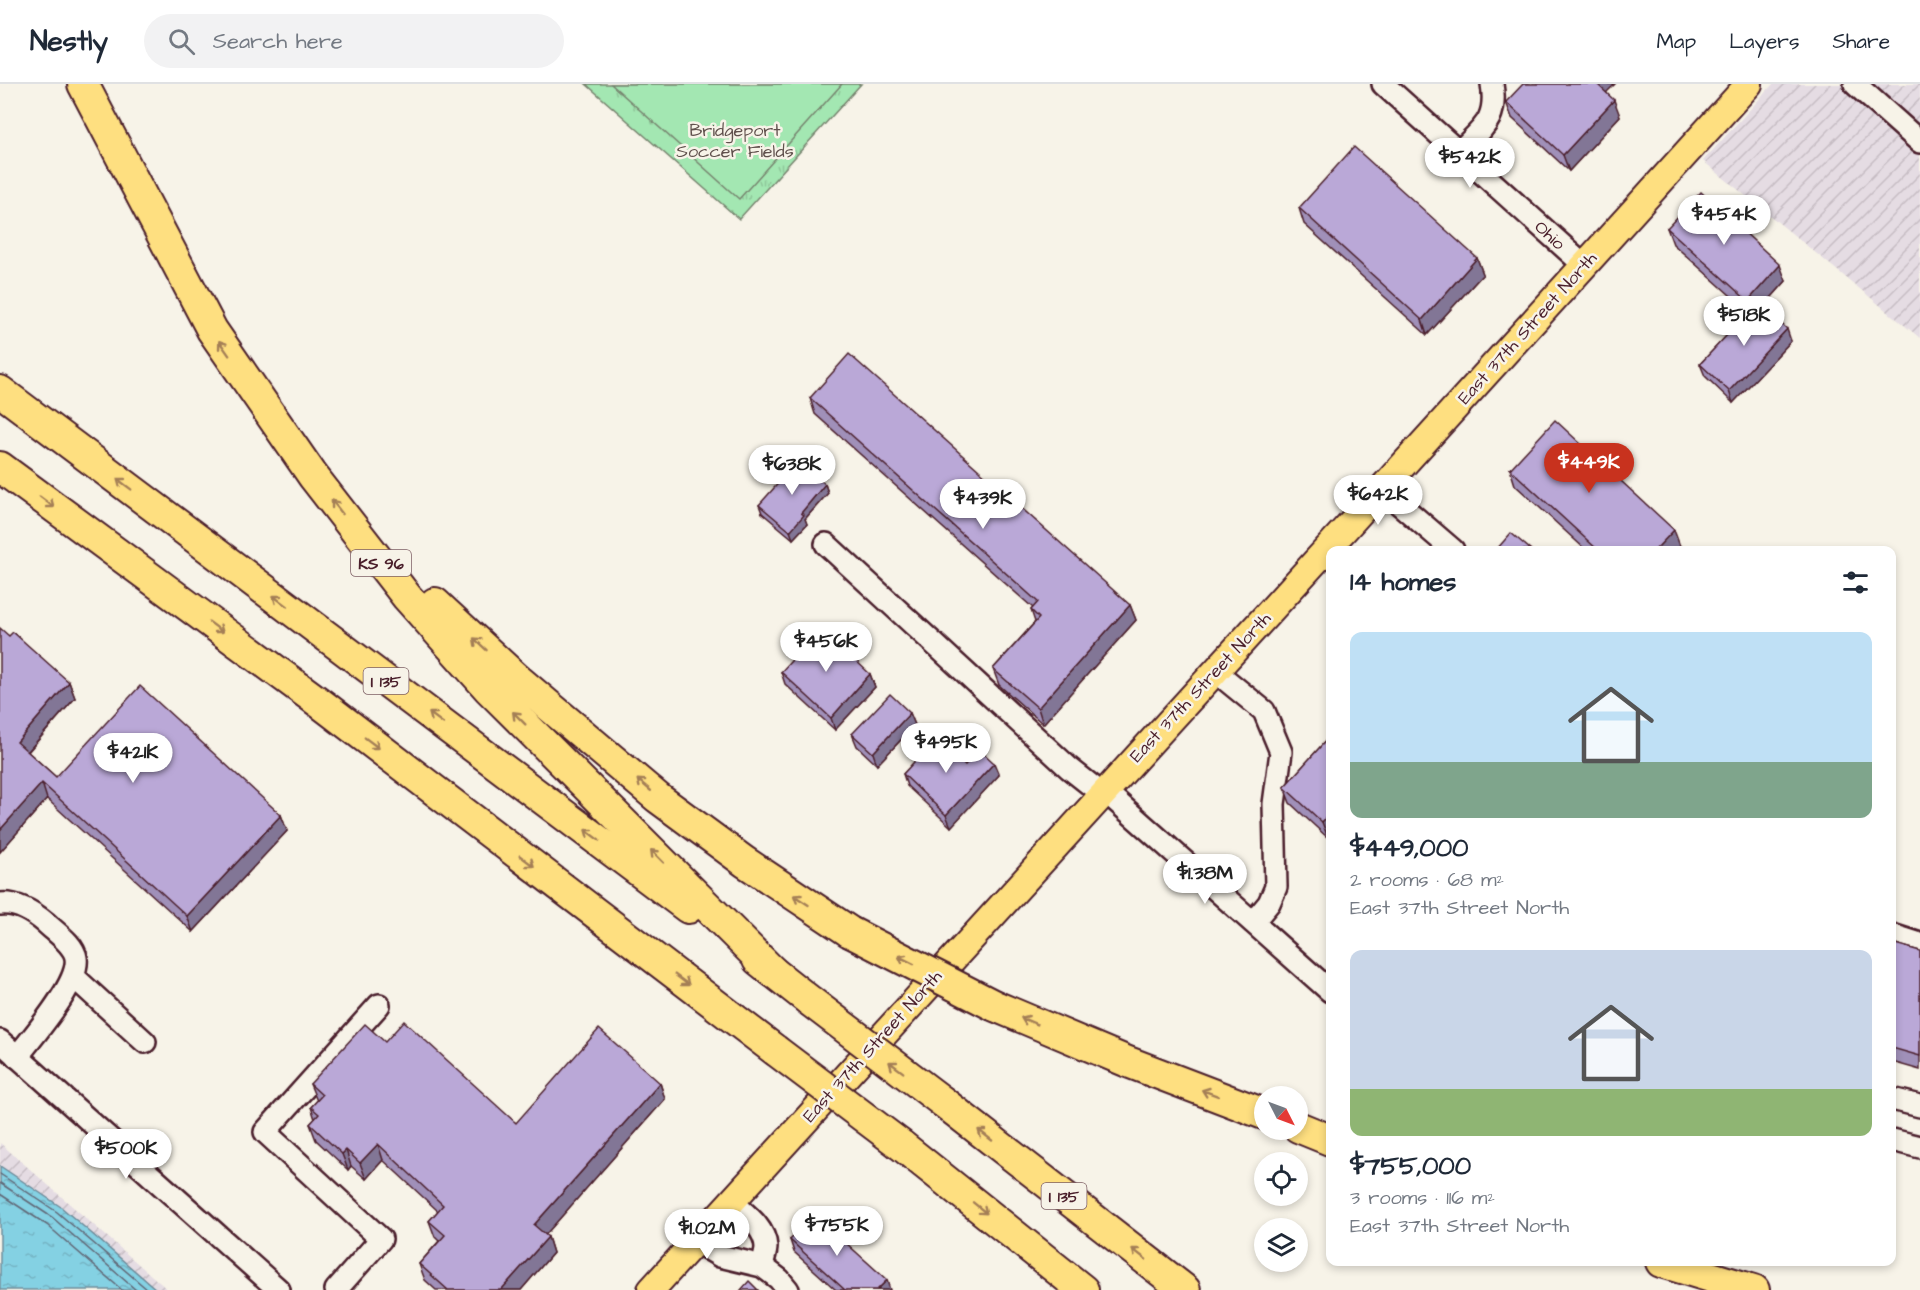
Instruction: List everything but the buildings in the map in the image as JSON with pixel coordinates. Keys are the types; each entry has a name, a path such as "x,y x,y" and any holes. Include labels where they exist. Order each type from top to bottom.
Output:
{"highway":[{"name":"KS 96","path":"83,84 212,330 313,476 408,597 488,688 772,972"},
{"name":"I 135","path":"0,391 772,972 1185,1290"},
{"path":"0,467 333,714 901,1145 1083,1290"},
{"path":"0,492 48,527 98,539"},
{"path":"362,539 446,612 516,678 658,798 745,862 850,932 995,1006 1128,1062 1254,1110"},
{"path":"1308,1131 1326,1138"},
{"path":"1674,1266 1754,1290"}],"main road":[{"name":"East 37th Street North","path":"1330,546 1749,84"},
{"name":"East 37th Street North","path":"651,1290 1326,550"}],"street":[{"name":"Ohio","path":"1383,84 1584,265"},
{"path":"1459,152 1489,121 1495,102 1492,84"},
{"path":"1855,84 1920,142"},
{"path":"1382,489 1448,546"},
{"path":"826,544 1069,768 1104,793 1326,987"},
{"path":"1215,671 1264,711 1281,752 1274,804 1276,887 1269,903 1253,922"},
{"path":"0,904 11,903 38,916 65,940 76,957 74,977 53,1010 17,1057"},
{"path":"1896,937 1920,944"},
{"path":"74,977 145,1042"},
{"path":"336,1290 381,1239 265,1132 379,1005"},
{"path":"0,1041 279,1290"},
{"path":"1896,1100 1920,1106"},
{"path":"1896,1141 1920,1147"},
{"path":"731,1201 753,1222 764,1237 766,1248 762,1266"},
{"path":"695,1241 720,1256 762,1266 779,1279 788,1290"}],"shaded area":[{"path":"1773,84 1920,84 1920,338 1703,161"},
{"path":"0,1143 168,1290 0,1290"}],"green space":[{"name":"Bridgeport Soccer Fields","path":"586,84 861,84 739,219"},
{"name":"Bridgeport Soccer Fields","path":"611,84 842,84 739,199"}],"water":[{"path":"0,1166 61,1207 157,1290 0,1290"}]}
